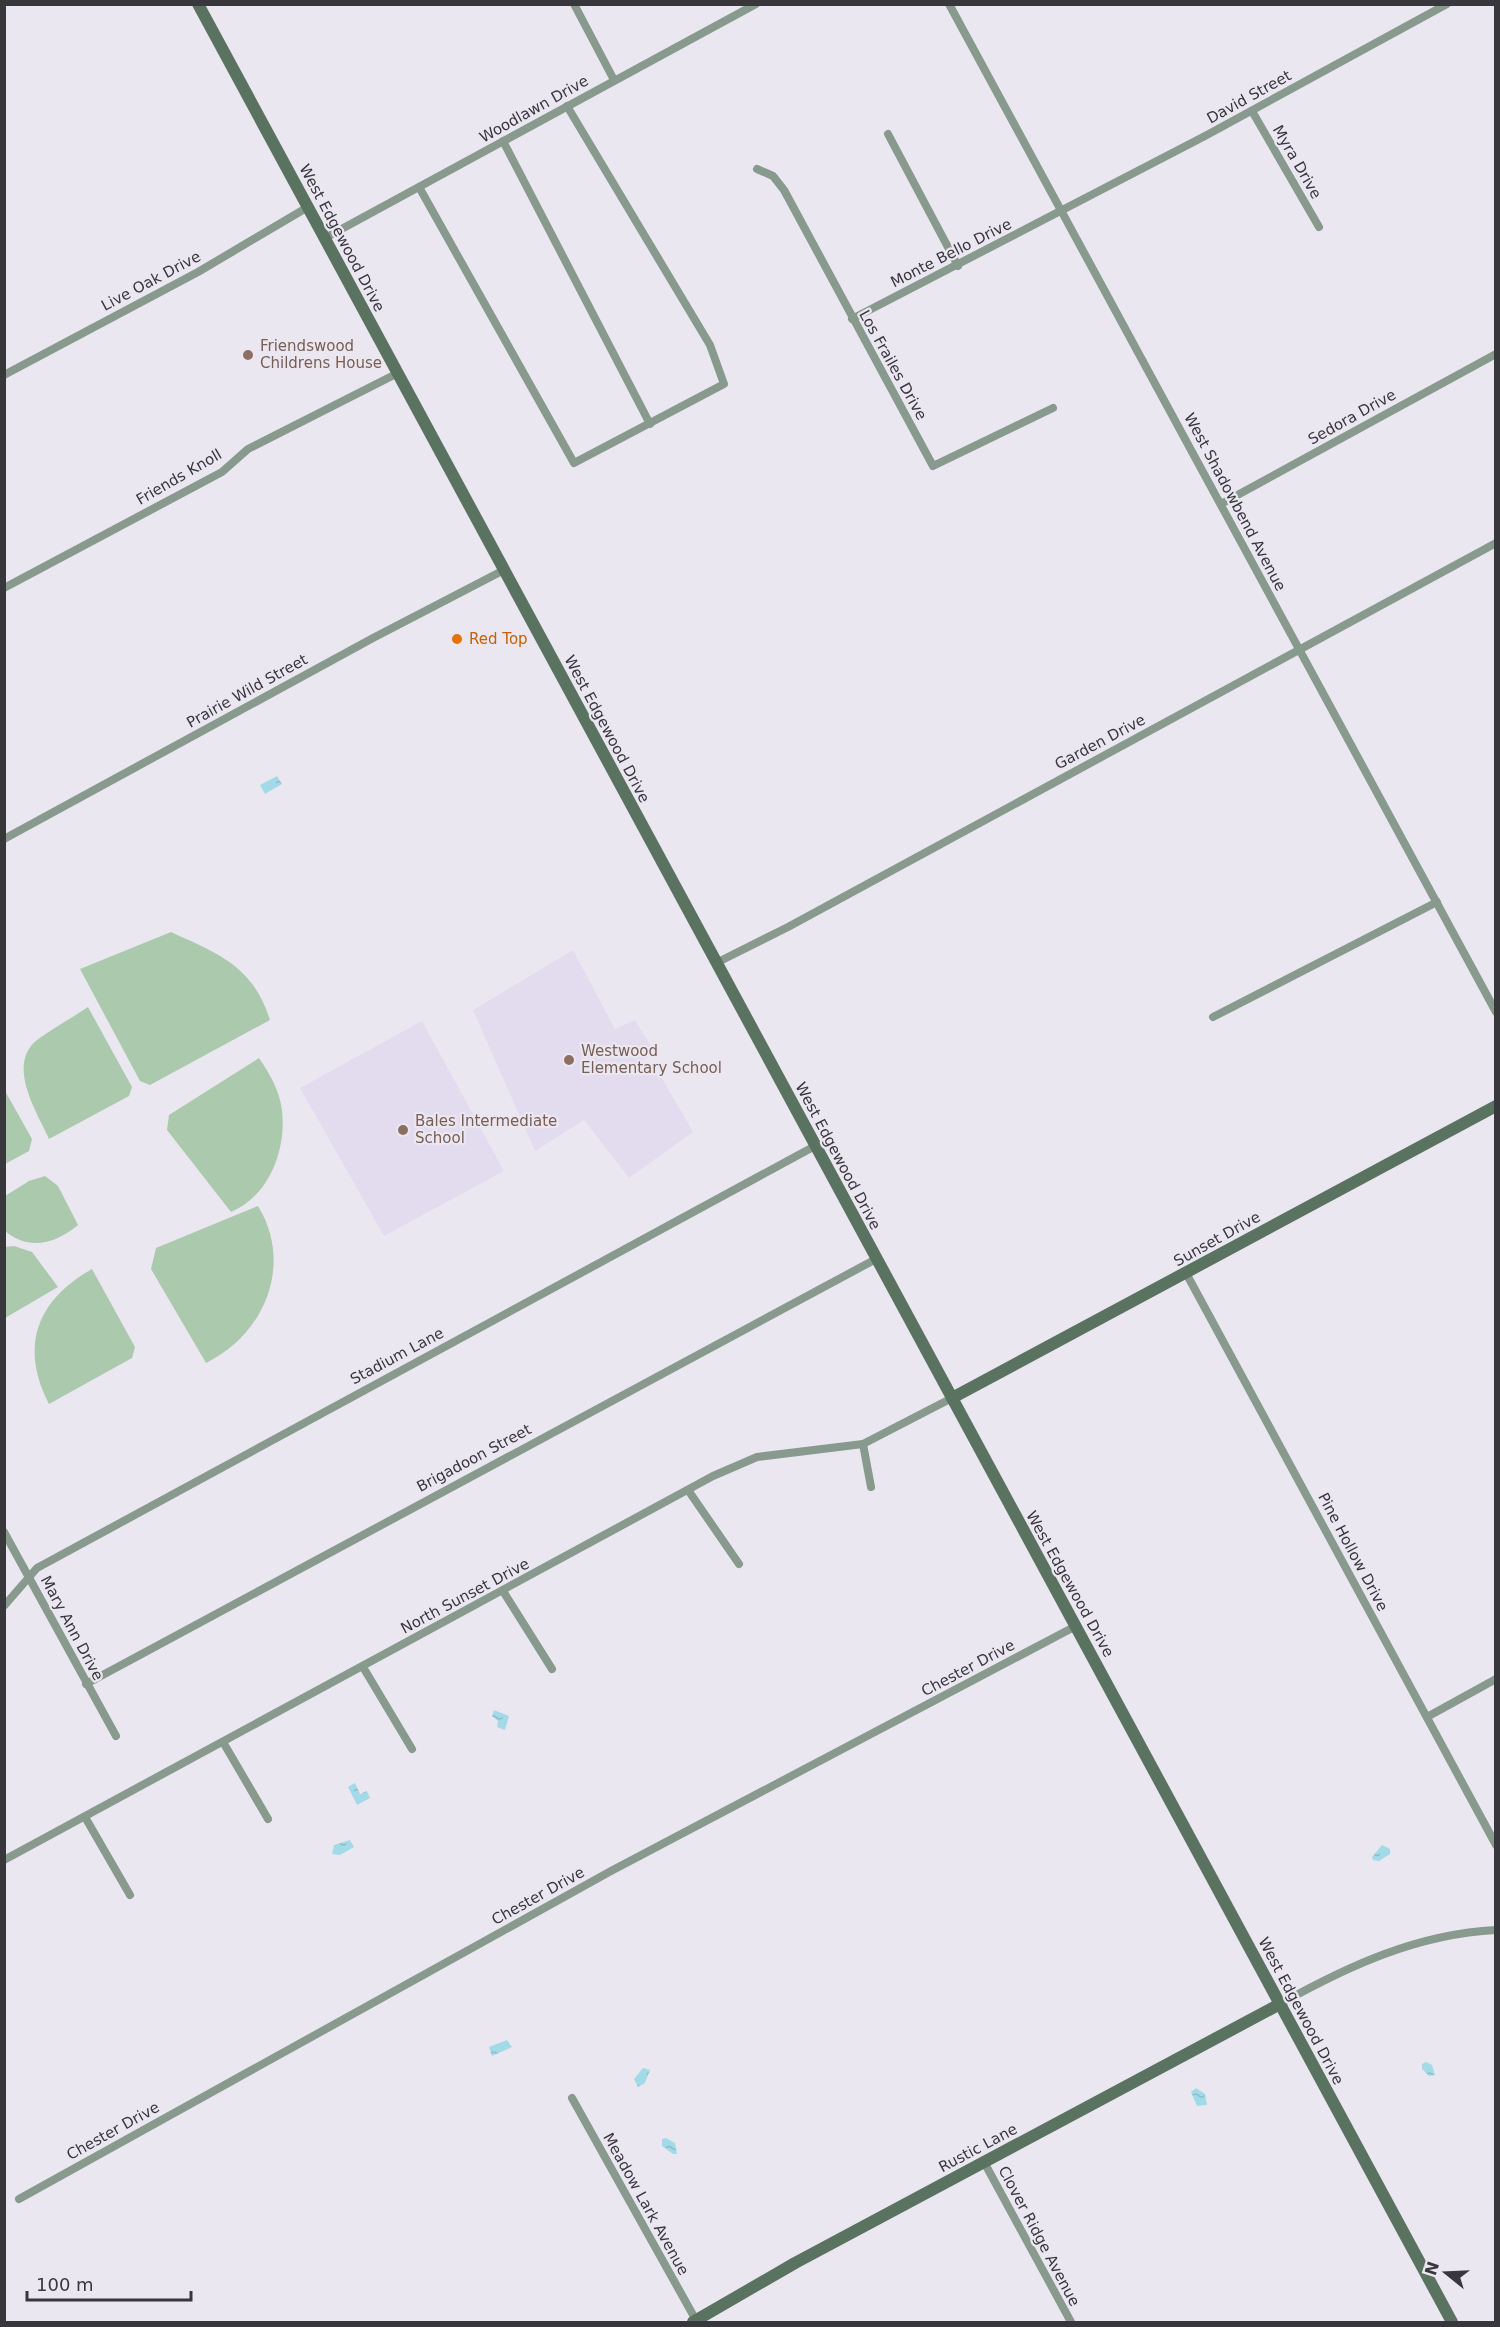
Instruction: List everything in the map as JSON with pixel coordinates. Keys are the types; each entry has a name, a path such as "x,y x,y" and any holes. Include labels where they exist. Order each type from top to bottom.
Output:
{"main road":[{"name":"West Edgewood Drive","path":"198,4 1452,2322"},
{"name":"Sunset Drive","path":"952,1398 1496,1106"},
{"name":"Rustic Lane","path":"695,2322 795,2264 1280,2004"}],"street":[{"path":"573,4 614,80"},
{"name":"Woodlawn Drive","path":"325,238 756,4"},
{"name":"West Shadowbend Avenue","path":"949,4 1496,1012"},
{"name":"David Street","path":"1062,211 1252,111 1447,4"},
{"path":"419,187 574,463 724,384 710,345 567,106"},
{"name":"Myra Drive","path":"1252,111 1319,227"},
{"path":"888,134 958,266"},
{"path":"503,141 650,424"},
{"name":"Los Frailes Drive","path":"757,169 773,176 784,190 933,466 1053,408"},
{"name":"Live Oak Drive","path":"4,375 198,272 308,207"},
{"name":"Monte Bello Drive","path":"852,319 1062,211"},
{"name":"Sedora Drive","path":"1221,504 1496,354"},
{"name":"Friends Knoll","path":"4,588 222,472 248,449 398,373"},
{"name":"Garden Drive","path":"716,963 788,927 1496,543"},
{"name":"Prairie Wild Street","path":"4,838 373,638 504,570"},
{"path":"1213,1017 1437,902"},
{"name":"Stadium Lane","path":"4,1606 37,1568 815,1146"},
{"name":"Brigadoon Street","path":"86,1684 876,1259"},
{"name":"Pine Hollow Drive","path":"1186,1273 1496,1845"},
{"name":"North Sunset Drive","path":"4,1860 688,1490 757,1457 863,1444 952,1398"},
{"path":"863,1444 871,1487"},
{"path":"688,1490 739,1564"},
{"name":"Mary Ann Drive","path":"4,1532 116,1736"},
{"path":"503,1591 552,1669"},
{"name":"Chester Drive","path":"19,2199 611,1871 1076,1626"},
{"path":"363,1666 412,1749"},
{"path":"1427,1717 1496,1679"},
{"path":"223,1742 268,1819"},
{"path":"85,1817 130,1895"},
{"path":"1280,2004 1329,1977 1381,1955 1426,1940 1496,1930"},
{"name":"Meadow Lark Avenue","path":"572,2098 695,2322"},
{"name":"Clover Ridge Avenue","path":"984,2162 1071,2322"}],"shaded area":[{"name":"Westwood Elementary School","path":"573,950 615,1029 635,1020 656,1054 631,1066 660,1075 693,1132 629,1178 584,1120 535,1151 473,1010"},
{"name":"Bales Intermediate School","path":"422,1021 504,1171 384,1236 300,1088"}],"green space":[{"path":"171,932 219,955 244,974 263,1002 270,1020 150,1085 140,1081 80,969"},
{"path":"88,1007 132,1087 129,1096 49,1139 27,1089 24,1062 28,1050 37,1040"},
{"path":"259,1058 280,1100 282,1132 280,1149 275,1165 257,1193 245,1204 231,1212 167,1130 169,1115"},
{"path":"4,1089 32,1139 29,1151 5,1164"},
{"path":"45,1176 58,1186 78,1225 51,1241 33,1243 23,1241 5,1231 5,1196 29,1181"},
{"path":"258,1206 268,1229 273,1251 273,1274 267,1296 257,1317 244,1335 226,1351 206,1363 151,1269 156,1248"},
{"path":"14,1246 32,1252 58,1287 5,1318 5,1247"},
{"path":"92,1269 135,1347 132,1358 49,1404 35,1363 35,1344 39,1326 46,1310 58,1295 73,1281"}],"water":[{"path":"277,776 282,784 265,794 260,785"},
{"path":"494,1710 509,1716 505,1730 497,1727 498,1721 492,1716"},
{"path":"355,1783 360,1794 367,1791 370,1798 357,1805 348,1787"},
{"path":"350,1840 354,1847 340,1855 332,1854 334,1845"},
{"path":"1382,1845 1390,1849 1390,1854 1379,1861 1373,1860 1372,1857"},
{"path":"507,2040 512,2047 492,2056 489,2047"},
{"path":"1426,2062 1432,2065 1435,2075 1429,2076 1422,2069 1422,2064"},
{"path":"643,2068 650,2070 645,2083 638,2087 634,2079"},
{"path":"1196,2088 1205,2094 1207,2105 1197,2106 1191,2092"},
{"path":"666,2138 675,2143 677,2154 673,2154 662,2146 662,2139"}],"place":[{"name":"Friendswood Childrens House","path":"248,355"},
{"name":"Red Top","path":"457,639"},
{"name":"Westwood Elementary School","path":"569,1060"},
{"name":"Bales Intermediate School","path":"403,1130"}]}
